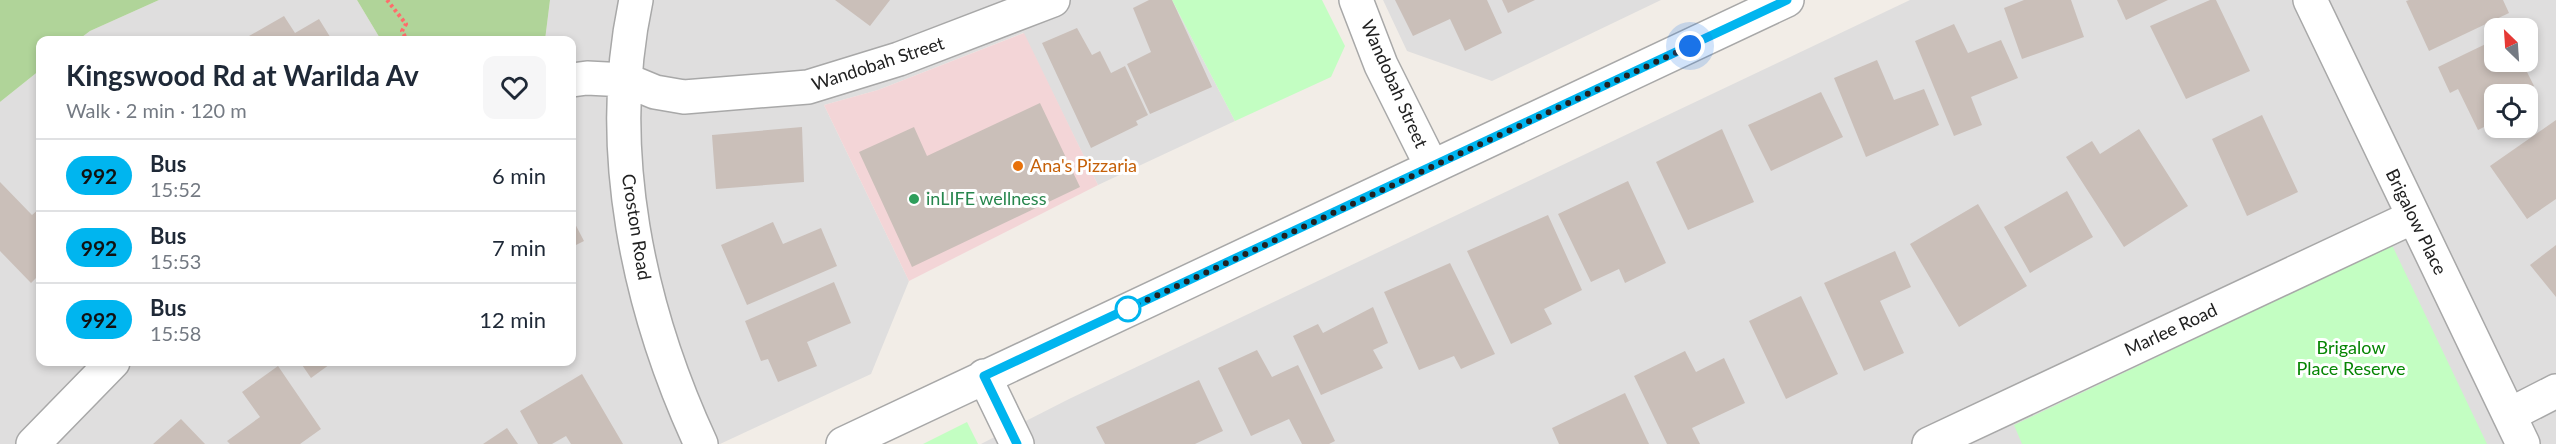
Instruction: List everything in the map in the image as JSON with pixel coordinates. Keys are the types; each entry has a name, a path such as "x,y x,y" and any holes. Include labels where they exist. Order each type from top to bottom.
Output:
{"street":[{"name":"Croston Road","path":"636,0 626,80 624,137 628,199 638,255 666,362 701,444"},
{"name":"Wandobah Street","path":"576,79 626,80 655,92 684,97 808,87 910,55 1053,0"},
{"name":"Wandobah Street","path":"1356,0 1381,65 1432,167"},
{"path":"843,444 1787,0"},
{"name":"Brigalow Place","path":"2310,0 2516,430"},
{"name":"Marlee Road","path":"1929,444 1984,432 2412,217"},
{"path":"33,444 109,366"},
{"path":"984,376 1017,444"},
{"path":"2516,430 2556,391"}],"path":[{"path":"387,0 406,24 402,31 405,36"}],"shaded area":[{"path":"159,0 357,0 379,36 83,36"},
{"path":"550,0 1172,0 1235,121 1098,185 1023,33 878,90 824,105 909,281 871,374 720,444 0,444 0,102 36,73 36,366 576,366 576,36 546,36"},
{"path":"1383,0 1661,0 1492,81 1407,51"},
{"path":"1910,0 2556,0 2556,444 981,444 1069,399"},
{"path":"1024,33 1098,185 909,281 824,105 878,90"}],"green space":[{"path":"0,0 159,0 83,36 36,36 36,73 0,102"},
{"path":"357,0 550,0 546,36 379,36"},
{"path":"1172,0 1322,0 1345,46 1331,77 1235,121"},
{"name":"Brigalow Place Reserve","path":"2392,245 2487,444 2022,444 2014,425"},
{"path":"967,422 978,444 923,444"}],"building":[{"path":"835,0 890,0 870,26"},
{"path":"1149,0 1172,0 1212,87 1150,114 1127,64 1151,52 1133,8"},
{"path":"1395,0 1487,0 1502,33 1465,51 1450,19 1413,36"},
{"path":"1502,0 1535,0 1508,13"},
{"path":"2024,0 2071,0 2084,37 2022,59 2004,8"},
{"path":"2117,0 2168,0 2126,20"},
{"path":"2210,0 2216,0 2250,71 2186,99 2150,26"},
{"path":"2503,0 2509,13 2498,18 2484,18 2484,25 2429,51 2406,1"},
{"path":"284,16 295,33 319,19 330,36 249,36"},
{"path":"1954,24 1968,53 2001,40 2018,78 1971,97 1982,125 1954,136 1915,41"},
{"path":"1077,28 1092,55 1100,51 1111,73 1125,66 1148,115 1136,121 1138,125 1091,148 1042,43"},
{"path":"2484,45 2484,72 2527,72 2533,84 2484,84 2484,127 2478,130 2458,89 2450,93 2438,67"},
{"path":"1877,60 1894,100 1924,89 1939,125 1866,157 1834,78"},
{"path":"1821,92 1843,137 1771,171 1748,125"},
{"path":"1040,103 1080,187 912,267 859,152 914,127 927,156"},
{"path":"2262,115 2298,192 2247,216 2212,139"},
{"path":"2556,120 2556,199 2527,219 2490,166 2530,138 2538,138 2538,133"},
{"path":"802,127 804,182 716,189 712,135"},
{"path":"1722,129 1754,202 1688,230 1656,162"},
{"path":"2139,129 2188,206 2124,247 2066,157 2092,141 2100,154"},
{"path":"1628,181 1666,263 1625,283 1619,269 1591,282 1558,214"},
{"path":"0,182 32,215 36,212 36,278 31,283 0,251"},
{"path":"2067,191 2093,237 2030,273 2004,227"},
{"path":"1978,204 2027,286 1959,327 1910,244"},
{"path":"1548,215 1582,290 1544,309 1552,324 1511,344 1467,251"},
{"path":"773,222 783,244 821,228 837,266 747,305 721,245"},
{"path":"576,226 584,241 576,245"},
{"path":"2556,245 2556,297 2530,265"},
{"path":"1895,251 1911,287 1880,301 1904,353 1864,371 1824,283"},
{"path":"1450,263 1495,354 1461,369 1454,356 1419,370 1384,292"},
{"path":"834,282 851,323 807,342 817,366 778,382 768,359 761,361 745,321"},
{"path":"1801,296 1838,374 1786,399 1749,321"},
{"path":"1373,307 1388,343 1373,350 1383,368 1321,395 1293,336 1318,324 1323,333"},
{"path":"1257,350 1272,377 1298,365 1335,441 1329,444 1302,444 1289,419 1251,436 1218,368"},
{"path":"1685,351 1696,372 1724,358 1745,403 1692,428 1700,444 1667,444 1634,376"},
{"path":"278,366 321,429 300,444 230,444 227,441 260,417 242,392"},
{"path":"303,366 328,366 311,378"},
{"path":"582,374 623,444 571,444 566,436 552,444 538,444 520,411"},
{"path":"1199,380 1223,431 1195,444 1105,444 1096,427"},
{"path":"1625,393 1649,444 1559,444 1552,428"},
{"path":"181,419 205,444 153,444"},
{"path":"507,428 518,444 483,444"}],"bus line":[{"name":"992","path":"1017,444 984,376 1787,0"}],"place":[{"name":"Ana's Pizzaria","path":"1018,166"},
{"name":"inLIFE wellness","path":"914,199"}],"route":[{"path":"1128,309 1690,46"}]}
